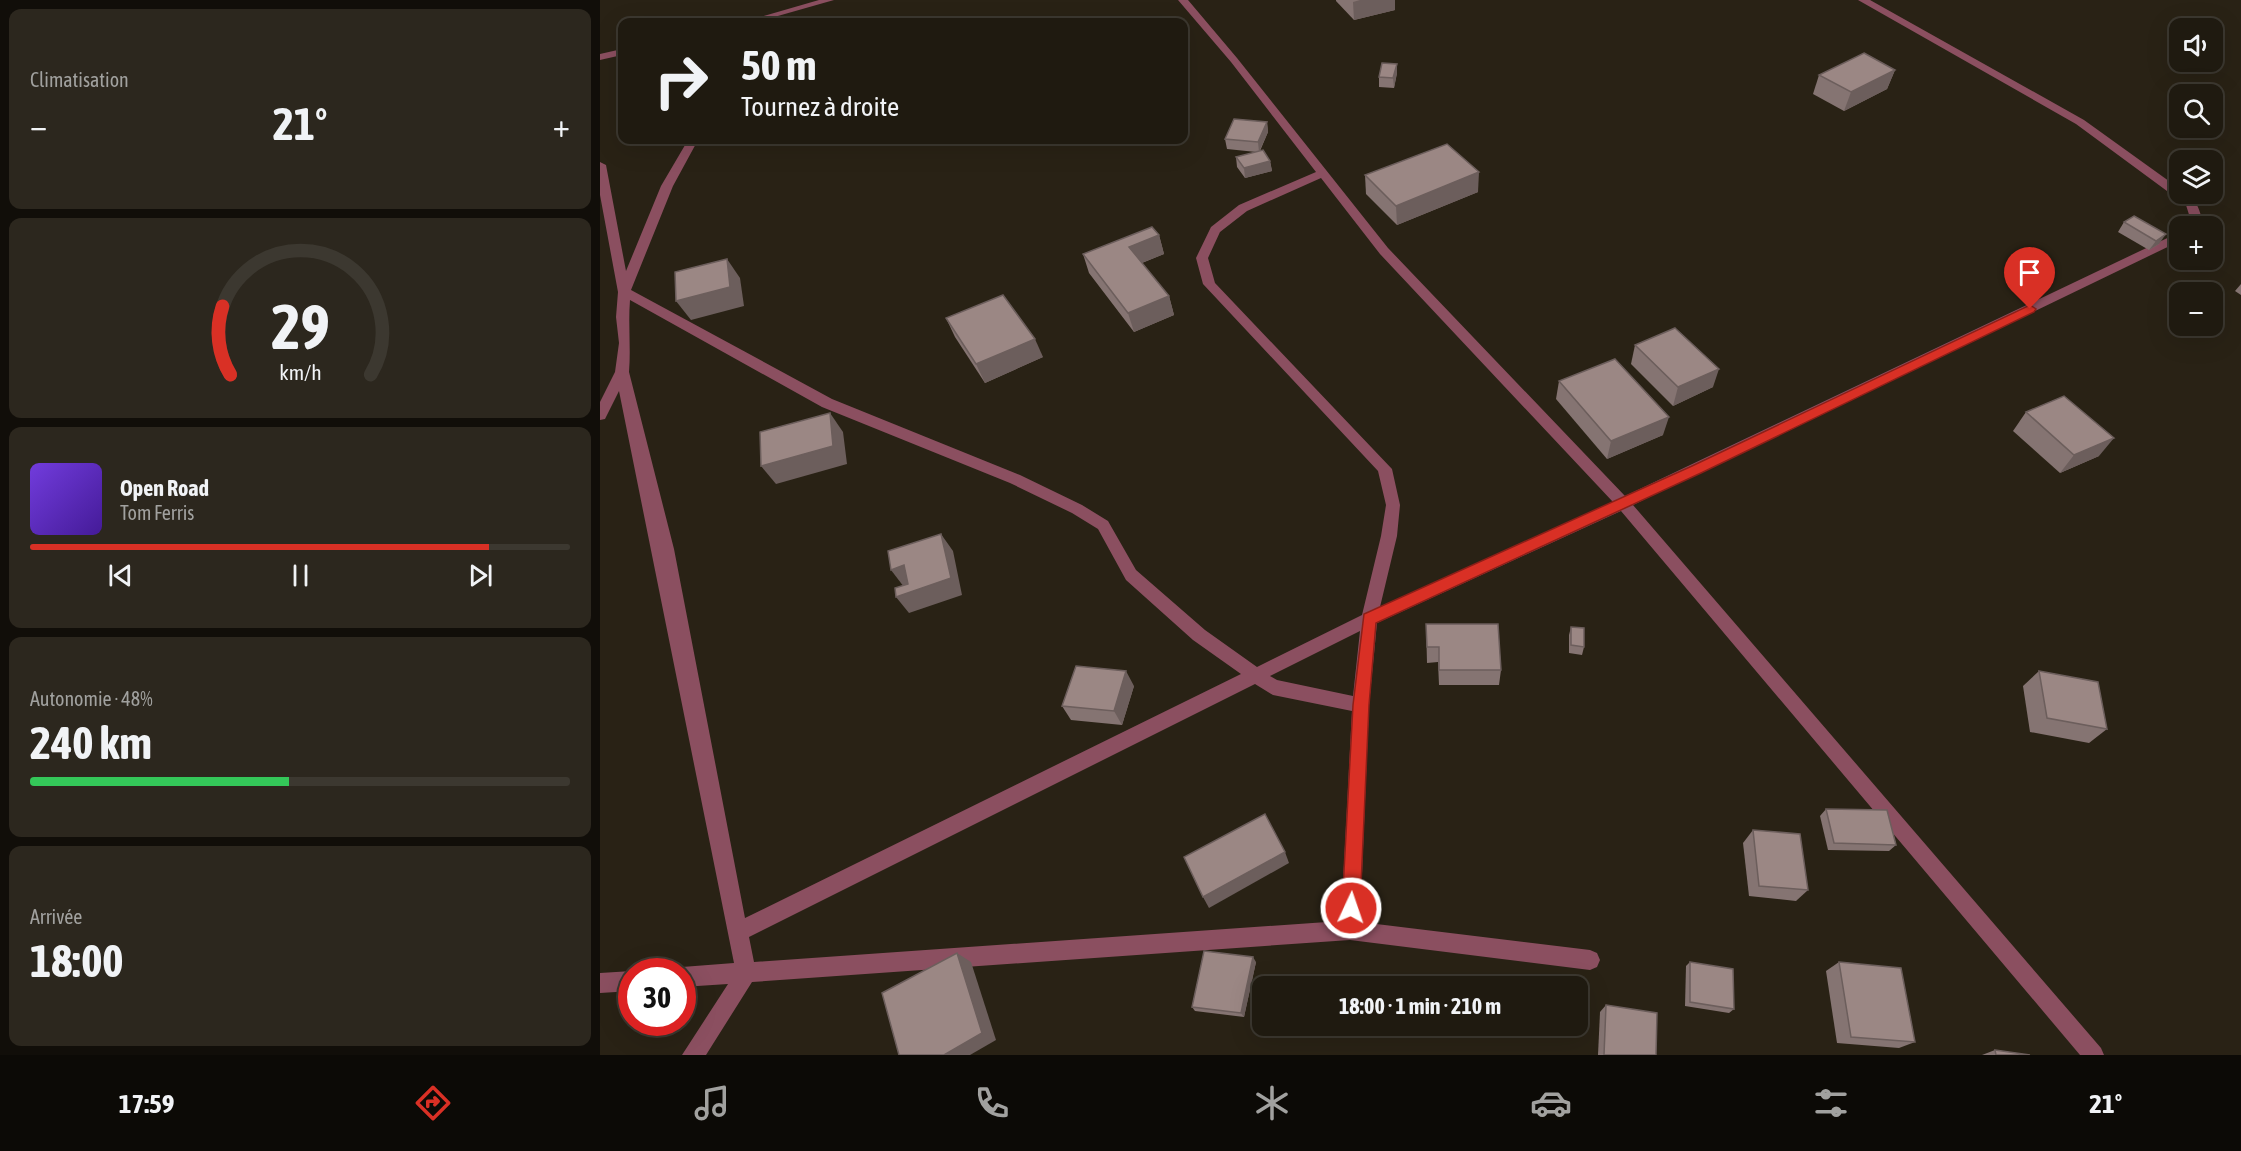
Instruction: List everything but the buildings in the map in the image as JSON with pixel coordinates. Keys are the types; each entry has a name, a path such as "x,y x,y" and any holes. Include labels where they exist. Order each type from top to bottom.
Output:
{"street":[{"path":"777,18 782,0"},
{"path":"780,18 829,0"},
{"path":"1182,0 1234,60 1384,251 1623,502 2094,1055"},
{"path":"1863,0 2080,122 2191,204 2195,216"},
{"path":"600,57 618,53"},
{"path":"624,292 667,186 691,144"},
{"path":"600,165 624,292 622,317 625,343 622,372 666,549 746,973 704,1041 692,1055"},
{"path":"1322,173 1243,208 1215,230 1202,258 1209,284 1385,469 1393,505 1389,537 1369,619 1361,705 1350,930"},
{"path":"738,932 1369,619 1623,502 2169,241"},
{"path":"624,292 827,403 1015,479 1077,509 1103,525 1131,575 1199,635 1255,675 1273,687 1361,705"},
{"path":"600,415 622,372"},
{"path":"696,976 1350,930 1590,960"},
{"path":"600,983 618,982"}],"route":[{"path":"1351,908 1361,705 1369,619 1696,470 2030,309"}]}
